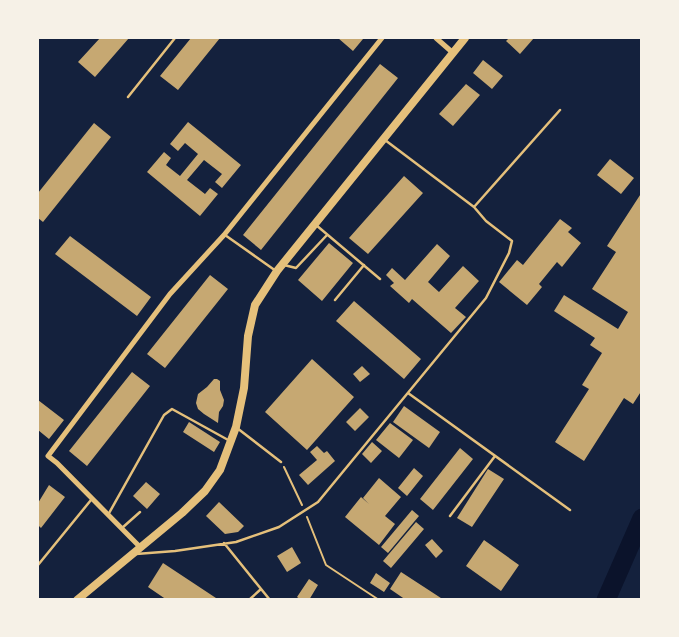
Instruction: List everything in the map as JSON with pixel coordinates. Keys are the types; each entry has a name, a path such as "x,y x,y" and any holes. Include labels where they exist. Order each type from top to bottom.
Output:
{"main road":[{"path":"77,600 182,513 205,491 220,470 236,428 244,388 248,336 255,305 283,264 465,38"}],"street":[{"path":"140,547 48,456 170,294 224,235 382,38"},
{"path":"436,38 452,52"}],"lane":[{"path":"128,97 175,38"},
{"path":"474,207 560,110"},
{"path":"132,554 175,551 236,542 279,526 318,502 486,298 509,253 512,241 486,221 474,207 384,139"},
{"path":"315,224 380,279"},
{"path":"224,235 277,272"},
{"path":"283,264 296,268 327,235"},
{"path":"335,300 364,265"},
{"path":"408,393 570,510"},
{"path":"108,515 164,415 172,409 231,441"},
{"path":"236,428 281,462"},
{"path":"450,516 495,456"},
{"path":"38,565 92,498"},
{"path":"122,528 140,512"},
{"path":"224,543 270,600"},
{"path":"249,600 261,589"}],"path":[{"path":"281,462 305,510 326,565 378,600"}],"building":[{"path":"100,38 129,38 95,77 78,62"},
{"path":"191,38 220,38 178,90 160,76"},
{"path":"338,38 362,38 363,39 353,51"},
{"path":"509,38 534,38 520,54 506,41"},
{"path":"483,60 503,76 492,89 473,73"},
{"path":"380,64 398,78 261,250 243,235"},
{"path":"466,84 480,95 453,126 439,114"},
{"path":"188,122 241,165 222,188 215,182 222,174 204,160 187,180 205,194 210,188 218,194 200,216 147,172 164,152 171,158 166,165 180,176 198,154 185,143 178,151 170,144"},
{"path":"94,123 111,137 43,222 38,218 38,193"},
{"path":"610,159 634,178 621,194 597,175"},
{"path":"404,176 423,193 368,254 349,238"},
{"path":"642,192 642,390 633,404 624,398 584,461 555,442 589,389 582,385 602,353 590,345 595,338 554,311 564,295 618,329 628,312 592,289 616,252 607,246"},
{"path":"560,219 572,228 568,232 581,243 562,267 557,262 539,284 542,287 527,305 499,282 517,260 523,265"},
{"path":"70,236 151,297 137,316 55,254"},
{"path":"329,243 353,263 322,301 298,280"},
{"path":"437,244 450,256 428,282 439,292 463,266 479,281 455,308 466,317 451,333 412,299 409,303 390,286 394,283 386,275 392,268 405,280"},
{"path":"210,275 228,289 165,368 147,354"},
{"path":"354,301 421,359 404,379 336,321"},
{"path":"312,359 354,397 307,450 265,412"},
{"path":"362,366 370,374 360,382 353,374"},
{"path":"132,372 150,386 87,466 69,451"},
{"path":"214,379 220,381 220,390 224,400 219,412 218,423 198,409 196,403 198,394"},
{"path":"38,400 64,420 49,439 38,430"},
{"path":"404,406 440,432 429,448 393,422"},
{"path":"360,408 369,417 355,431 346,422"},
{"path":"189,422 220,442 214,452 183,432"},
{"path":"390,423 413,440 399,458 376,440"},
{"path":"372,442 382,451 371,463 362,454"},
{"path":"317,446 324,453 327,451 335,461 308,485 299,475 317,460 310,452"},
{"path":"460,448 473,459 433,510 420,499"},
{"path":"414,468 423,476 407,496 398,488"},
{"path":"488,469 504,479 472,527 457,518"},
{"path":"379,478 401,497 385,516 395,524 379,545 345,517 361,497 369,504 363,498"},
{"path":"146,482 160,494 147,509 133,496"},
{"path":"49,485 65,497 41,528 38,525 38,503"},
{"path":"219,502 244,526 238,532 225,534 206,516"},
{"path":"412,510 419,516 388,553 381,547"},
{"path":"416,522 424,529 391,568 383,561"},
{"path":"432,539 443,551 436,558 425,545"},
{"path":"484,540 519,565 501,591 466,566"},
{"path":"292,547 301,563 287,572 277,556"},
{"path":"163,563 219,600 167,600 148,587"},
{"path":"401,572 444,600 406,600 390,589"},
{"path":"376,573 390,583 384,592 370,583"},
{"path":"309,579 318,585 309,600 301,600 297,597"}],"waterway":[{"path":"606,600 642,518"}]}
